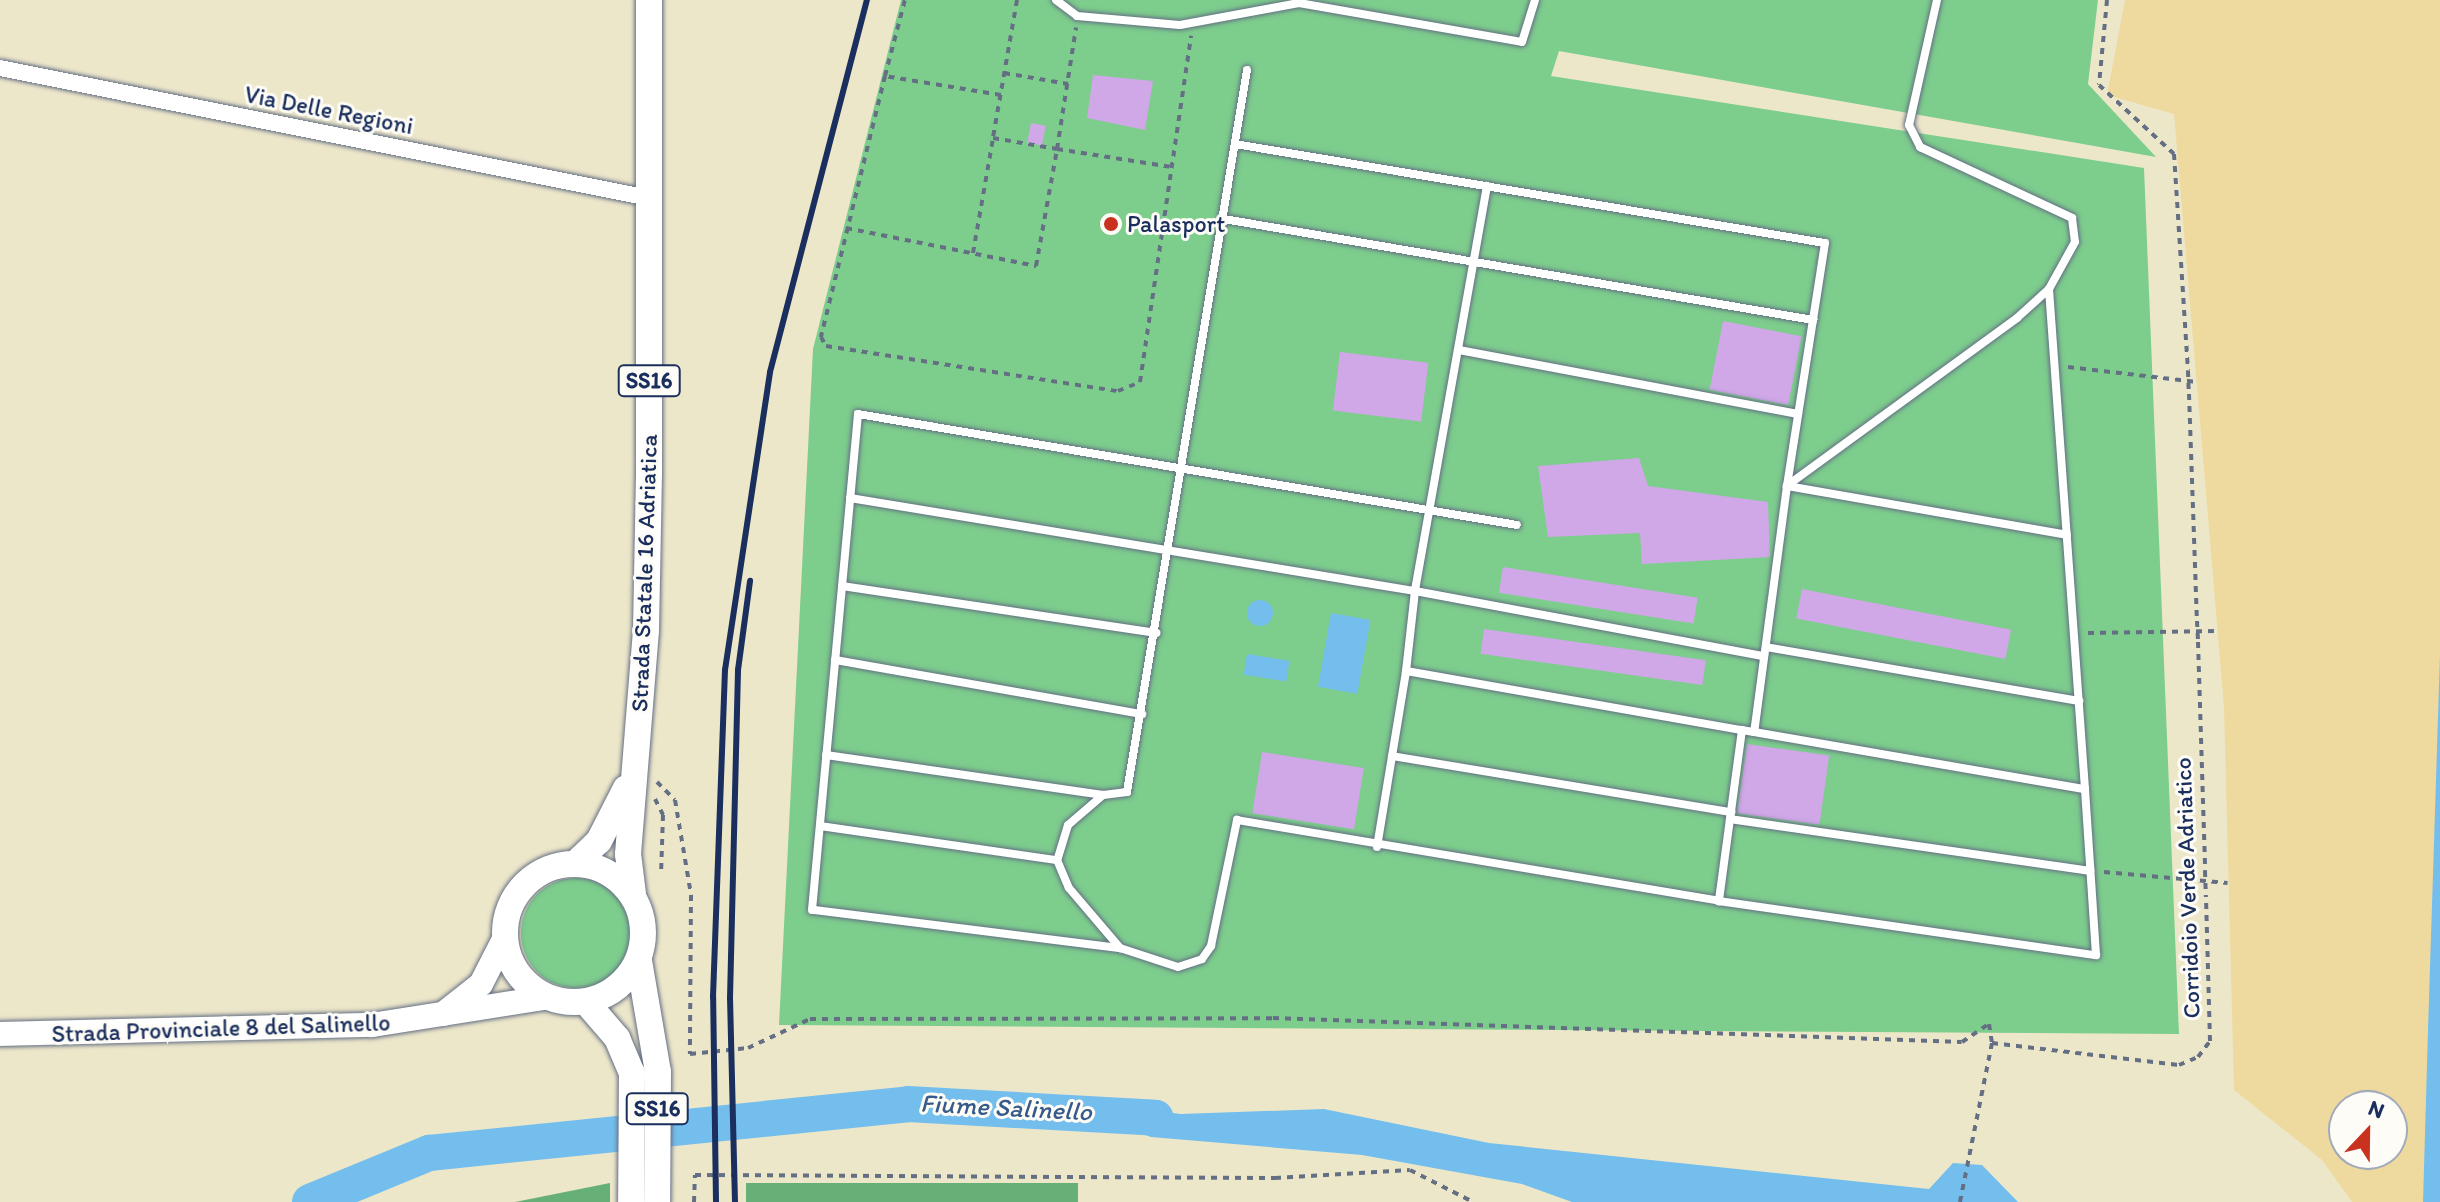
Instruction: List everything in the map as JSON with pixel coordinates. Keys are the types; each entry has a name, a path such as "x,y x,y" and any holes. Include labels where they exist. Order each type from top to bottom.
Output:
{"main road":[{"name":"Strada Statale 16 Adriatica","path":"649,0 647,599 628,854 633,894 643,927 639,961 658,1072 657,1202"},
{"name":"Strada Statale 16 Adriatica","path":"576,863 617,812 636,762"},
{"path":"441,1016 481,984 505,937 511,904 531,877 576,863 617,877 633,894"},
{"path":"505,937 517,973 548,997 586,1002 626,980 639,961"},
{"name":"Strada Provinciale 8 del Salinello","path":"0,1034 313,1029 441,1016 548,997"},
{"name":"SS16","path":"586,1002 617,1038 632,1073 631,1202"}],"street":[{"name":"Via Delle Regioni","path":"0,68 649,198"}],"lane":[{"path":"1056,0 1077,16 1193,23 1299,3 1522,42 1535,0"},
{"path":"1787,486 2049,289 2075,242 2072,218 1920,147 1909,125 1937,0"},
{"path":"826,755 1103,795 1127,792 1172,551 1247,70"},
{"path":"1235,144 1825,243 1787,486 1754,732"},
{"path":"1377,847 1406,671 1415,591 1487,186"},
{"path":"1224,219 1813,320"},
{"path":"1517,525 858,414 812,910 1120,948 1158,965 1202,959 1217,929 1237,820 1377,847 1719,901 2096,955 2049,289"},
{"path":"1459,350 1798,414"},
{"path":"1787,486 2067,535"},
{"path":"850,498 2079,701"},
{"path":"842,586 1157,633"},
{"path":"835,660 1142,714"},
{"path":"1406,671 2085,789"},
{"path":"1719,901 1742,730"},
{"path":"1392,756 1730,816 2090,871"},
{"path":"1103,795 1068,825 1057,860 1075,897 1120,948"},
{"path":"820,826 1057,860"}],"path":[{"path":"905,0 821,329 826,346 1118,391 1140,382 1193,23"},
{"path":"973,253 1017,0"},
{"name":"Corridoio Verde Adriatico","path":"636,762 675,800 691,895 690,1054 748,1048 810,1019 1273,1018 1962,1042 1989,1024 1992,1043 2179,1065 2198,1057 2210,1041 2189,394 2174,154 2099,85 2107,0"},
{"path":"846,228 1036,266 1077,16"},
{"path":"1004,73 1068,84"},
{"path":"885,76 1001,95"},
{"path":"993,138 1172,167"},
{"path":"2056,366 2197,382"},
{"path":"2074,633 2217,631"},
{"path":"2090,871 2228,883"},
{"path":"1960,1202 1992,1043"},
{"path":"694,1202 695,1175 1259,1179 1410,1170 1473,1202"}],"green space":[{"path":"901,0 2098,0 2088,84 2156,157 1559,51 1551,76 2144,168 2179,1034 779,1025 813,349"},
{"path":"576,878 597,883 615,894 626,912 631,933 626,954 615,972 597,983 576,988 555,983 537,972 526,954 521,933 526,912 537,894 555,883"},
{"path":"610,1183 610,1202 515,1202"},
{"path":"746,1183 1078,1183 1078,1202 746,1202"}],"sand":[{"path":"2125,0 2440,0 2440,714 2424,1202 2352,1202 2329,1170 2408,1170 2408,1090 2328,1090 2328,1168 2322,1160 2234,1090 2224,707 2174,114 2107,95"}],"water":[{"path":"1260,600 1269,604 1273,613 1269,622 1260,626 1251,622 1247,613 1251,604"},
{"path":"1331,613 1370,620 1357,694 1318,687"},
{"path":"1247,654 1289,661 1286,681 1244,675"},
{"path":"2440,655 2440,1202 2423,1202 2428,1030"},
{"path":"1106,1105 1181,1114 1324,1109 1489,1143 1929,1189 1953,1163 1982,1165 2018,1202 1572,1202 1522,1184 1362,1155 1151,1137 1109,1122"}],"building":[{"path":"1093,75 1153,81 1145,130 1087,118"},
{"path":"1031,123 1046,126 1042,145 1027,143"},
{"path":"1723,321 1802,336 1788,405 1710,390"},
{"path":"1340,352 1428,363 1421,421 1333,411"},
{"path":"1639,458 1648,486 1768,502 1770,557 1642,564 1640,533 1548,537 1538,466"},
{"path":"1503,567 1698,598 1694,623 1499,593"},
{"path":"1802,589 2011,630 2005,659 1796,618"},
{"path":"1484,629 1706,660 1702,685 1481,654"},
{"path":"1747,744 1829,756 1819,825 1737,813"},
{"path":"1262,752 1364,768 1354,829 1252,813"}],"waterway":[{"name":"Fiume Salinello","path":"310,1202 429,1153 908,1104 1156,1118"}],"railway":[{"path":"716,1202 713,997 725,670 770,372 867,0"},
{"path":"735,1202 730,998 738,670 750,581"}],"place":[{"name":"Palasport","path":"1111,224"}]}
